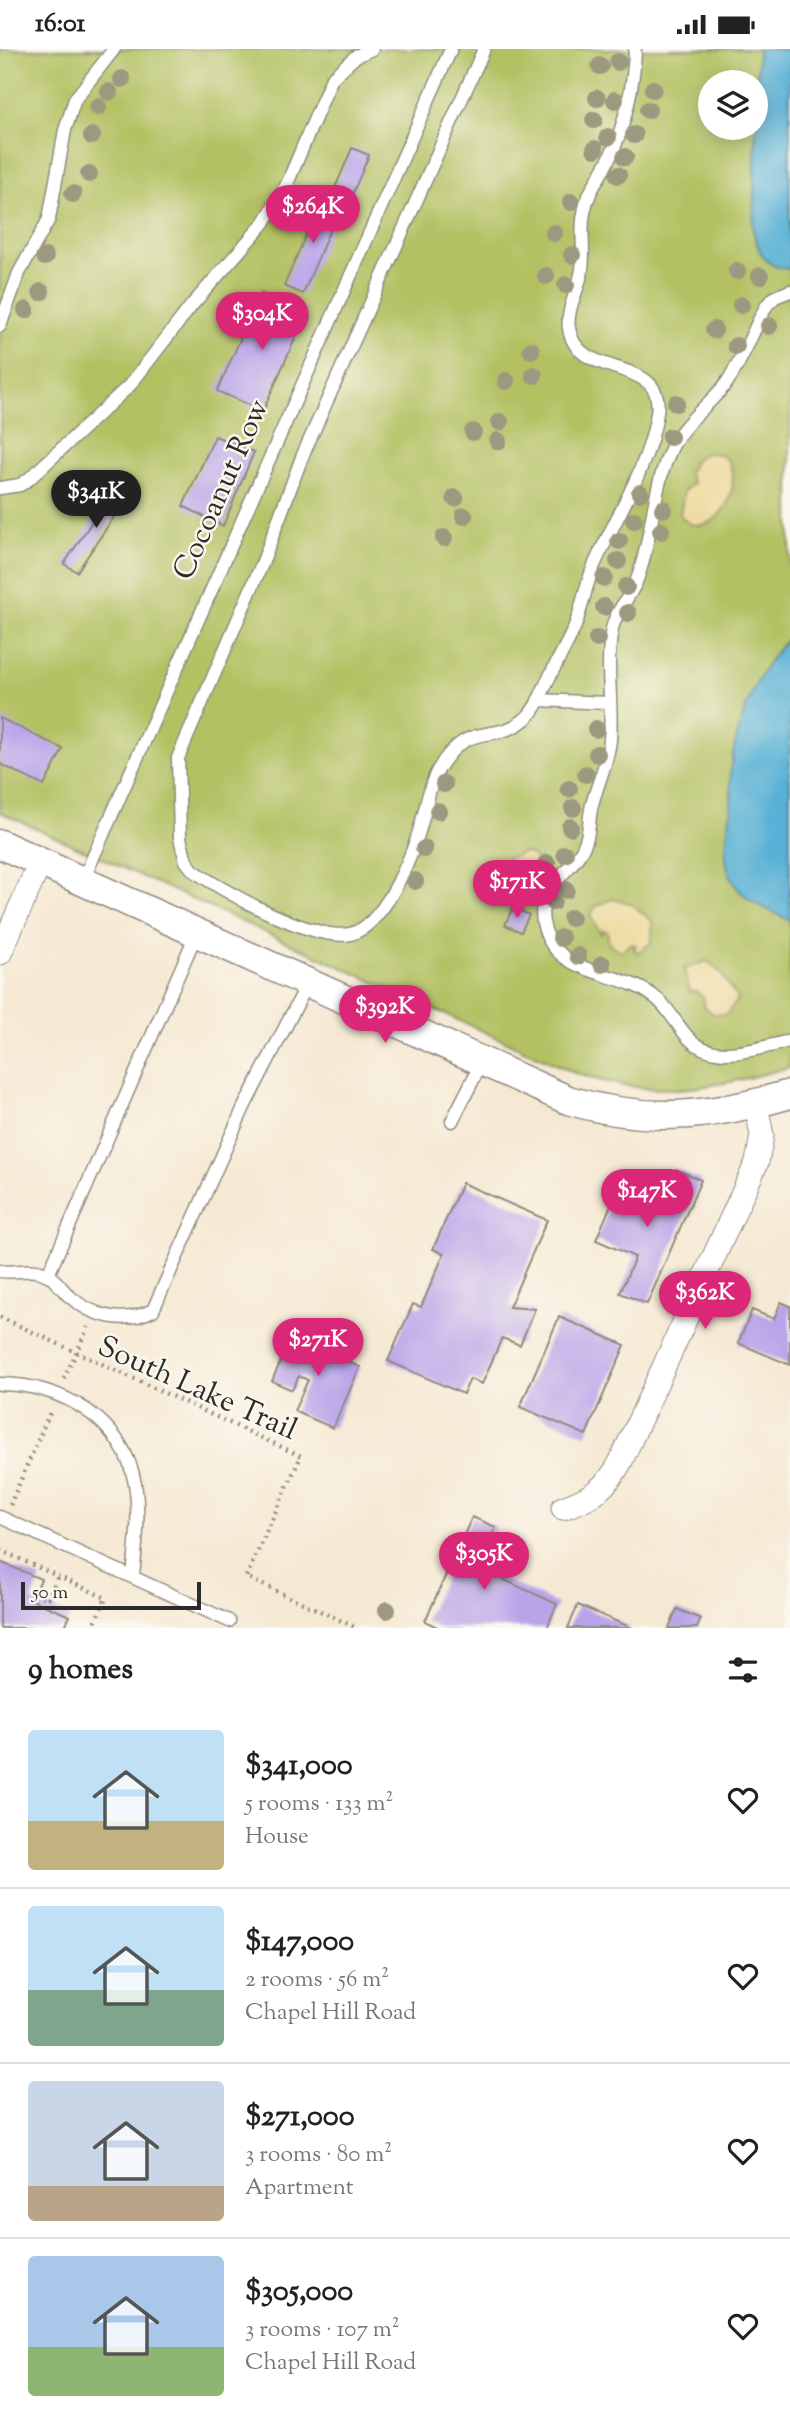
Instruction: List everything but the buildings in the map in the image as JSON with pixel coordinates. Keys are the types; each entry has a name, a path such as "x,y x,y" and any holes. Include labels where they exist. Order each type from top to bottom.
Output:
{"street":[{"path":"0,843 568,1100 622,1113 696,1116 790,1094"},
{"path":"0,953 41,861"},
{"path":"563,1508 596,1494 611,1480 621,1461 757,1163 762,1136 756,1104"}],"lane":[{"path":"0,326 19,273 49,219 65,129 75,99 114,49"},
{"path":"0,488 20,485 29,479 143,371 192,305 277,204 315,124 332,78 356,56 372,49"},
{"name":"Cocoanut Row","path":"83,880 452,49"},
{"path":"484,49 302,457 262,563 178,758 180,838 186,861 204,878 314,932 342,937 355,933 377,917 387,900 414,842 433,779 450,753 472,736 516,725 526,719 538,700 575,626 595,562 620,514 657,416 656,390 649,380 590,359 579,351 569,330 569,316 582,270 584,212 615,145 632,83 635,49"},
{"path":"790,291 775,297 767,305 726,383 687,423 671,447 654,499 638,579 615,617 608,675 610,743 589,817 587,836 575,861 554,880 543,906 543,923 552,946 576,965 640,987 667,1009 688,1038 707,1050 730,1053 790,1041"},
{"path":"538,700 609,703"},
{"path":"48,1275 197,932"},
{"path":"0,1271 29,1270 48,1275 75,1301 96,1312 123,1319 153,1310 244,1107 308,983"},
{"path":"452,1121 482,1062"},
{"path":"0,1384 39,1386 58,1393 106,1427 131,1465 137,1506 133,1576"},
{"path":"2,1518 229,1621"}],"path":[{"path":"2,1518 96,1312"},
{"name":"South Lake Trail","path":"0,1317 75,1355 301,1456 246,1577 357,1628"},
{"path":"0,1551 106,1598 93,1628"},
{"path":"35,1594 48,1599 58,1576"}],"green space":[{"path":"0,49 790,49 790,1067 734,1081 684,1089 633,1087 577,1074 0,812"}],"sand":[{"path":"706,453 718,454 727,459 732,473 732,487 721,513 712,521 701,525 690,524 680,515 684,491 693,483 688,473 696,458"},
{"path":"525,852 535,858 531,874 521,882 492,888 483,875 483,870 493,863"},
{"path":"611,899 630,903 652,921 652,942 638,952 634,950 636,945 630,944 621,951 609,944 607,931 602,930 601,934 590,916 595,907"},
{"path":"707,961 719,971 738,999 727,1014 713,1014 704,1006 704,998 696,991 690,992 684,969"}],"water":[{"path":"758,49 790,49 790,269 774,266 764,257 753,230 755,140 768,140 768,70 757,70"},
{"path":"790,636 790,921 742,893 731,878 726,852 731,809 731,766 738,731 759,679"}]}
